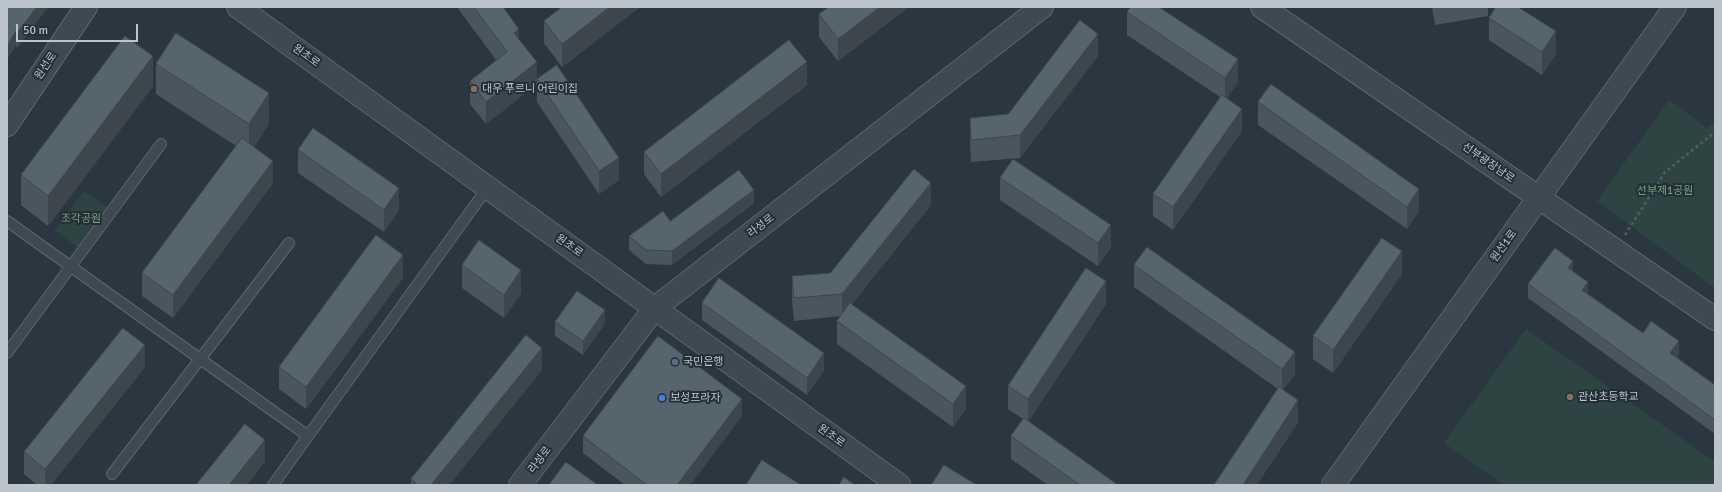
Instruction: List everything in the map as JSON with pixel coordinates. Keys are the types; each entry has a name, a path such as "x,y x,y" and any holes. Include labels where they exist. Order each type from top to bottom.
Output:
{"street":[{"name":"원선로","path":"7,125 86,7"},
{"name":"원초로","path":"238,7 899,485"},
{"name":"라성로","path":"520,485 655,308 1042,7"},
{"name":"선부광장남로","path":"1262,7 1715,319"},
{"name":"원선1로","path":"1333,485 1675,7"}],"lane":[{"path":"7,353 70,266 162,144"},
{"path":"273,485 488,187"},
{"path":"7,221 308,436"},
{"path":"112,474 289,243"}],"path":[{"path":"1615,250 1665,172 1715,132"}],"green space":[{"name":"선부제1공원","path":"1669,100 1707,128 1715,121 1715,288 1597,201"},
{"name":"조각공원","path":"84,191 108,208 79,248 55,230"},
{"path":"1526,329 1715,462 1715,485 1504,485 1444,443"}],"building":[{"path":"7,7 37,7 17,33 16,31 7,46"},
{"path":"474,7 503,7 519,29 514,33 537,62 486,102 470,81 507,52"},
{"path":"562,7 610,7 562,44 544,21"},
{"path":"829,7 880,7 838,39 819,14"},
{"path":"1131,7 1159,7 1238,59 1225,78 1127,12"},
{"path":"1496,7 1518,7 1556,31 1542,52 1489,18"},
{"path":"1080,20 1098,34 1020,135 971,140 970,118 1008,114"},
{"path":"176,33 269,93 249,124 156,64"},
{"path":"125,36 153,56 48,196 21,175"},
{"path":"789,40 807,62 661,174 644,152"},
{"path":"557,65 619,158 599,171 537,79"},
{"path":"1271,84 1419,189 1407,207 1258,102"},
{"path":"1222,95 1242,109 1173,207 1153,194"},
{"path":"313,128 399,188 384,210 298,150"},
{"path":"242,138 273,161 173,295 142,273"},
{"path":"1013,159 1111,225 1098,243 1000,178"},
{"path":"914,169 931,183 842,294 794,298 792,276 830,273"},
{"path":"739,170 754,190 672,251 646,250 629,236 663,211 670,221"},
{"path":"376,235 403,255 306,387 279,367"},
{"path":"1382,238 1402,251 1333,350 1313,336"},
{"path":"479,240 521,270 504,295 462,265"},
{"path":"1147,247 1295,352 1282,369 1134,265"},
{"path":"1555,248 1573,261 1568,268 1588,282 1582,290 1643,333 1651,321 1679,341 1670,353 1715,385 1715,420 1528,284"},
{"path":"1086,268 1106,281 1028,399 1008,386"},
{"path":"719,278 824,353 807,378 702,303"},
{"path":"577,291 605,310 583,341 555,322"},
{"path":"850,303 966,386 953,404 837,321"},
{"path":"123,328 145,345 45,469 24,452"},
{"path":"526,335 542,348 431,485 418,485 411,479"},
{"path":"658,336 742,399 677,485 647,485 583,436"},
{"path":"1279,387 1298,400 1243,485 1214,485"},
{"path":"1024,418 1118,485 1080,485 1011,436"},
{"path":"245,424 265,440 229,485 196,485"},
{"path":"762,460 801,485 746,485"},
{"path":"566,462 598,485 549,485"},
{"path":"944,465 977,485 932,484"},
{"path":"844,477 855,485 839,485"}],"place":[{"name":"대우 푸르니 어린이집","path":"474,89"},
{"name":"국민은행","path":"675,362"},
{"name":"관산초등학교","path":"1570,397"},
{"name":"보성프라자","path":"662,398"}]}
